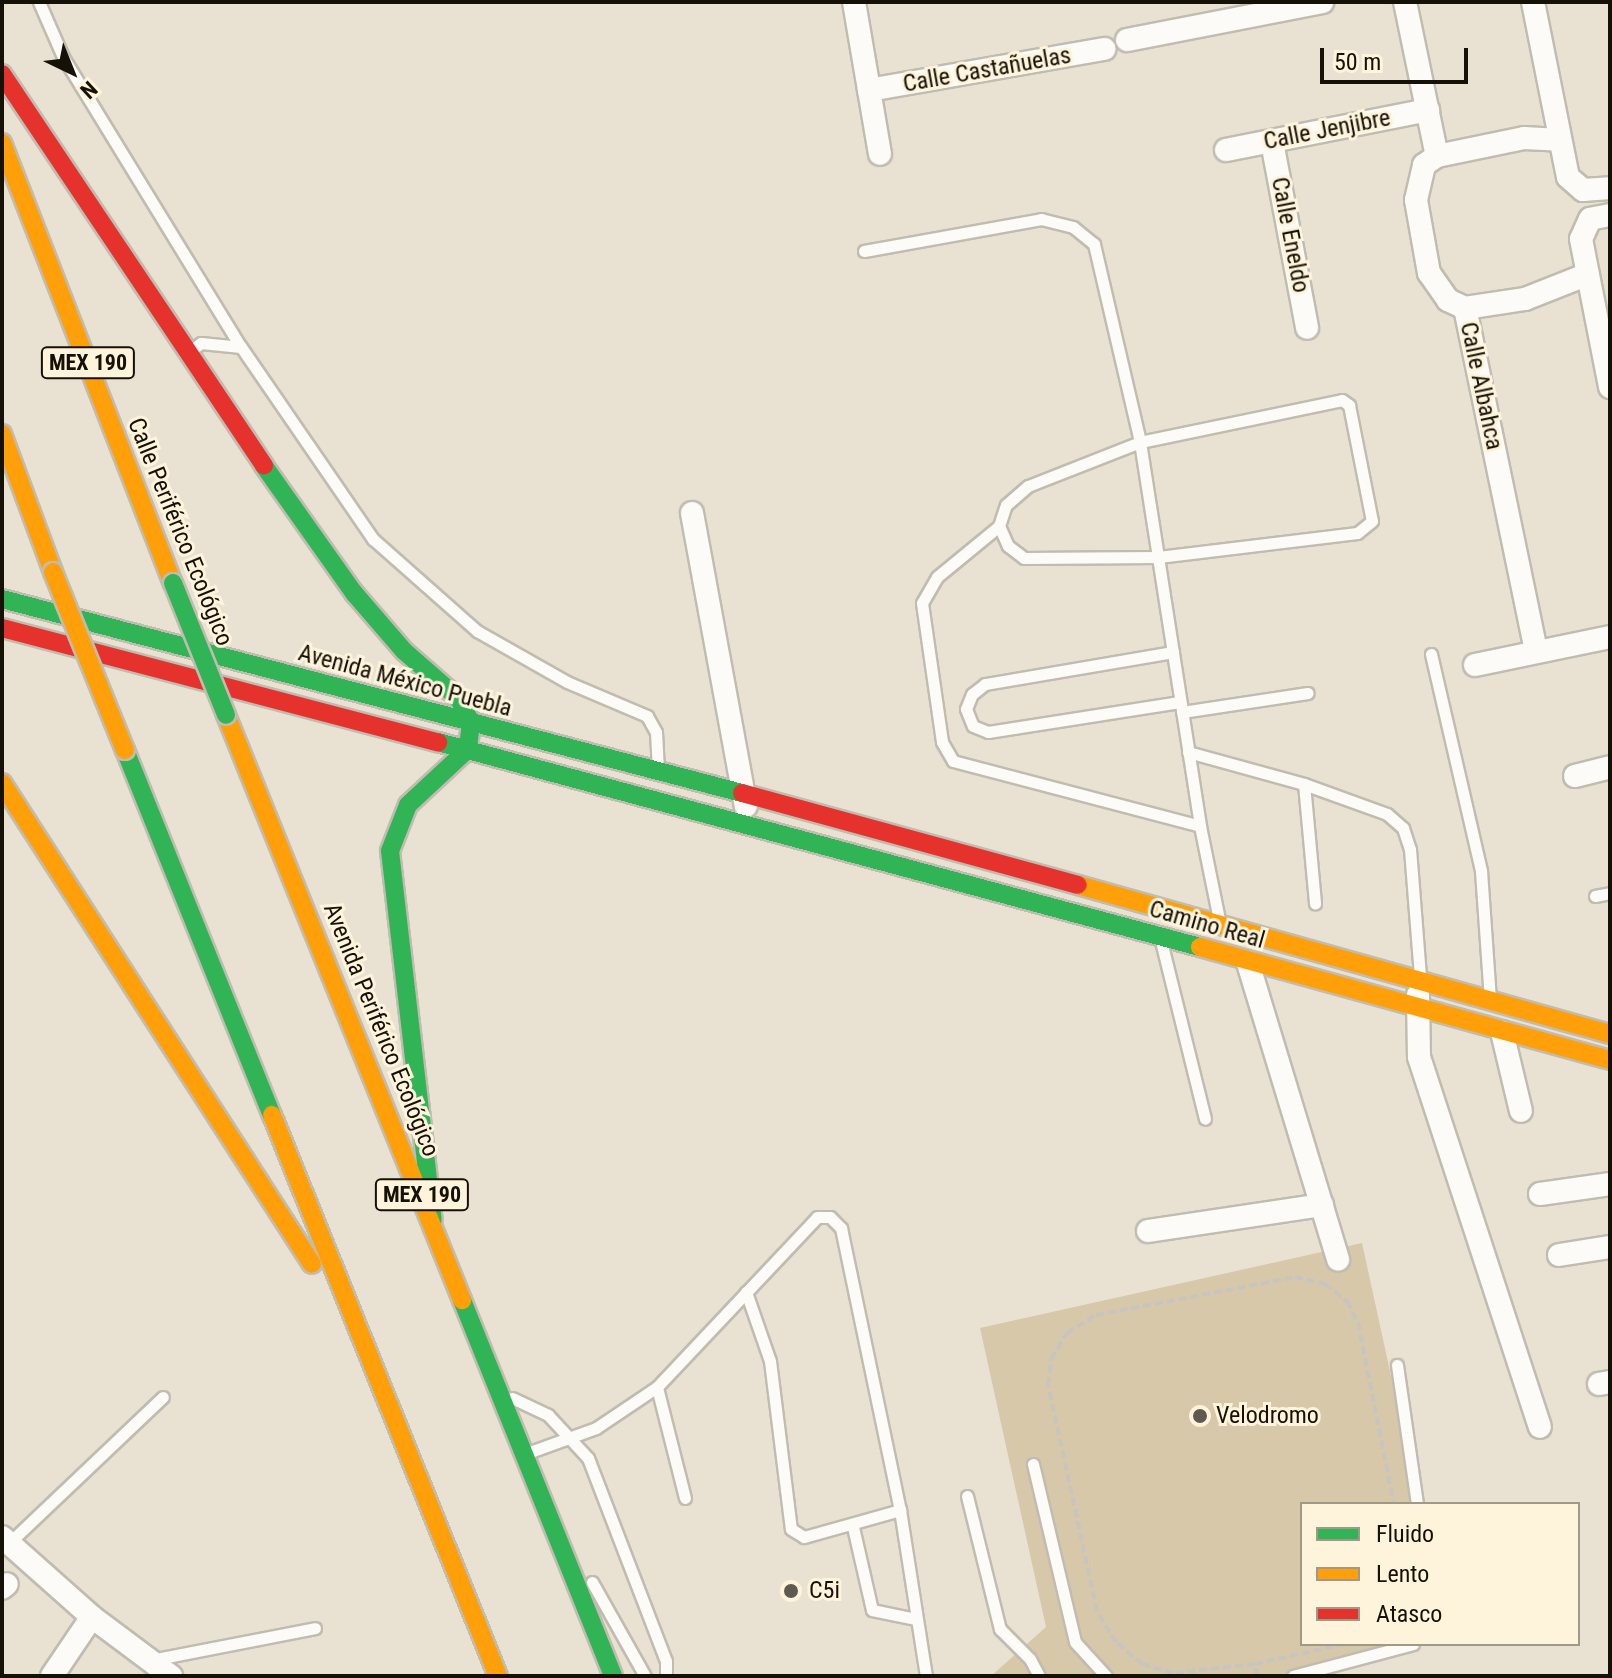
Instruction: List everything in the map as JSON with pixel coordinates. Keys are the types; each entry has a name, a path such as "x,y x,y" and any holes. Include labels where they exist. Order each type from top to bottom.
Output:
{"main road":[{"path":"2,74 185,355 354,593 404,651 459,699 471,723 468,749 408,805 390,851 433,1220"},
{"name":"Calle Periférico Ecológico","path":"2,143 226,715"},
{"path":"2,434 53,572 498,1676"},
{"name":"Avenida México Puebla","path":"2,599 797,807"},
{"name":"Avenida México Puebla","path":"2,628 791,835"},
{"name":"Avenida Periférico Ecológico","path":"226,715 433,1220 613,1676"},
{"path":"2,783 232,1147 356,1329"},
{"name":"Camino Real","path":"797,807 1610,1034"},
{"name":"Camino Real","path":"791,835 1610,1060"}],"street":[{"path":"854,2 880,154"},
{"path":"1127,40 1322,2"},
{"path":"1405,2 1437,156 1524,138 1560,140"},
{"path":"1533,2 1560,140 1575,185 1609,194"},
{"name":"Calle Castañuelas","path":"869,90 1104,49"},
{"name":"Calle Jenjibre","path":"1226,150 1428,110"},
{"name":"Calle Eneldo","path":"1272,142 1307,328"},
{"name":"Calle Albahca","path":"1437,156 1417,179 1416,200 1429,273 1448,300 1465,308 1536,652"},
{"path":"1610,215 1590,219 1583,228 1586,275 1610,387"},
{"path":"1465,308 1525,299 1586,275"},
{"path":"692,513 747,794 743,823"},
{"path":"1475,665 1610,637"},
{"path":"1575,776 1610,767"},
{"path":"1248,963 1338,1260"},
{"path":"1420,982 1415,1008 1419,1057 1540,1427"},
{"path":"1492,1029 1521,1111"},
{"path":"1540,1194 1610,1184"},
{"path":"1148,1231 1322,1205"},
{"path":"1559,1255 1610,1247"},
{"path":"6,1540 92,1617 171,1676"},
{"path":"52,1676 92,1617"}],"lane":[{"path":"39,2 63,57 241,347 373,539 477,631 567,682 647,716 656,732 658,771 650,797"},
{"path":"864,251 1041,219 1073,227 1094,244 1140,442 1200,826 1221,927"},
{"path":"185,355 201,343 241,347"},
{"path":"999,526 1008,546 1024,558 1158,557 1357,533 1372,521 1349,405 1342,400 1140,442 1028,486 1006,505 999,526 937,577 922,603 942,742 953,761 1200,826"},
{"path":"1173,652 985,684 972,694 966,709 973,726 988,732 1308,693"},
{"path":"1431,654 1481,871 1492,1029"},
{"path":"1188,752 1304,784 1387,814 1403,828 1410,849 1420,982"},
{"path":"1304,784 1315,903"},
{"path":"1595,896 1610,893"},
{"path":"1160,936 1205,1119"},
{"path":"524,1453 596,1428 657,1387 817,1217 830,1217 841,1228 900,1510 926,1676"},
{"path":"746,1292 770,1361 791,1529 804,1537 853,1527 900,1510"},
{"path":"1397,1365 1417,1502"},
{"path":"657,1387 685,1498"},
{"path":"499,1392 548,1415 573,1437 588,1458 666,1661 666,1676"},
{"path":"6,1540 163,1397"},
{"path":"1033,1464 1075,1642 1106,1676"},
{"path":"967,1496 1000,1629 1030,1659 1039,1676"},
{"path":"853,1527 872,1610 916,1619"},
{"path":"558,1540 604,1597 645,1676"},
{"path":"151,1660 315,1628"},
{"path":"1293,1676 1406,1646"}],"path":[{"path":"1335,1646 1255,1664 1173,1673 1142,1664 1116,1642 1097,1611 1048,1385 1051,1359 1067,1333 1096,1315 1295,1277 1325,1284 1347,1301 1358,1323 1394,1502"},
{"path":"1255,1664 1257,1676"}],"shaded area":[{"name":"Velodromo","path":"1362,1243 1419,1502 1300,1502 1300,1646 1414,1646 1280,1676 991,1676 1046,1627 980,1328"}],"traffic: fast":[{"path":"264,466 354,593 404,651 459,699 471,723 468,749 408,805 390,851 433,1220"},
{"path":"173,583 226,715"},
{"path":"2,599 742,793"},
{"path":"438,742 1200,947"},
{"path":"125,750 272,1115"},
{"path":"462,1300 613,1676"}],"traffic: slow":[{"path":"2,143 173,583"},
{"path":"2,434 53,572"},
{"path":"53,572 125,750"},
{"path":"226,715 462,1300"},
{"path":"2,783 312,1264"},
{"path":"1078,885 1610,1034"},
{"path":"1200,947 1610,1060"},
{"path":"272,1115 498,1676"}],"traffic: jam":[{"path":"2,74 264,466"},
{"path":"2,628 438,742"},
{"path":"742,793 1078,885"}],"place":[{"name":"Velodromo","path":"1200,1416"},
{"name":"C5i","path":"791,1591"}]}
